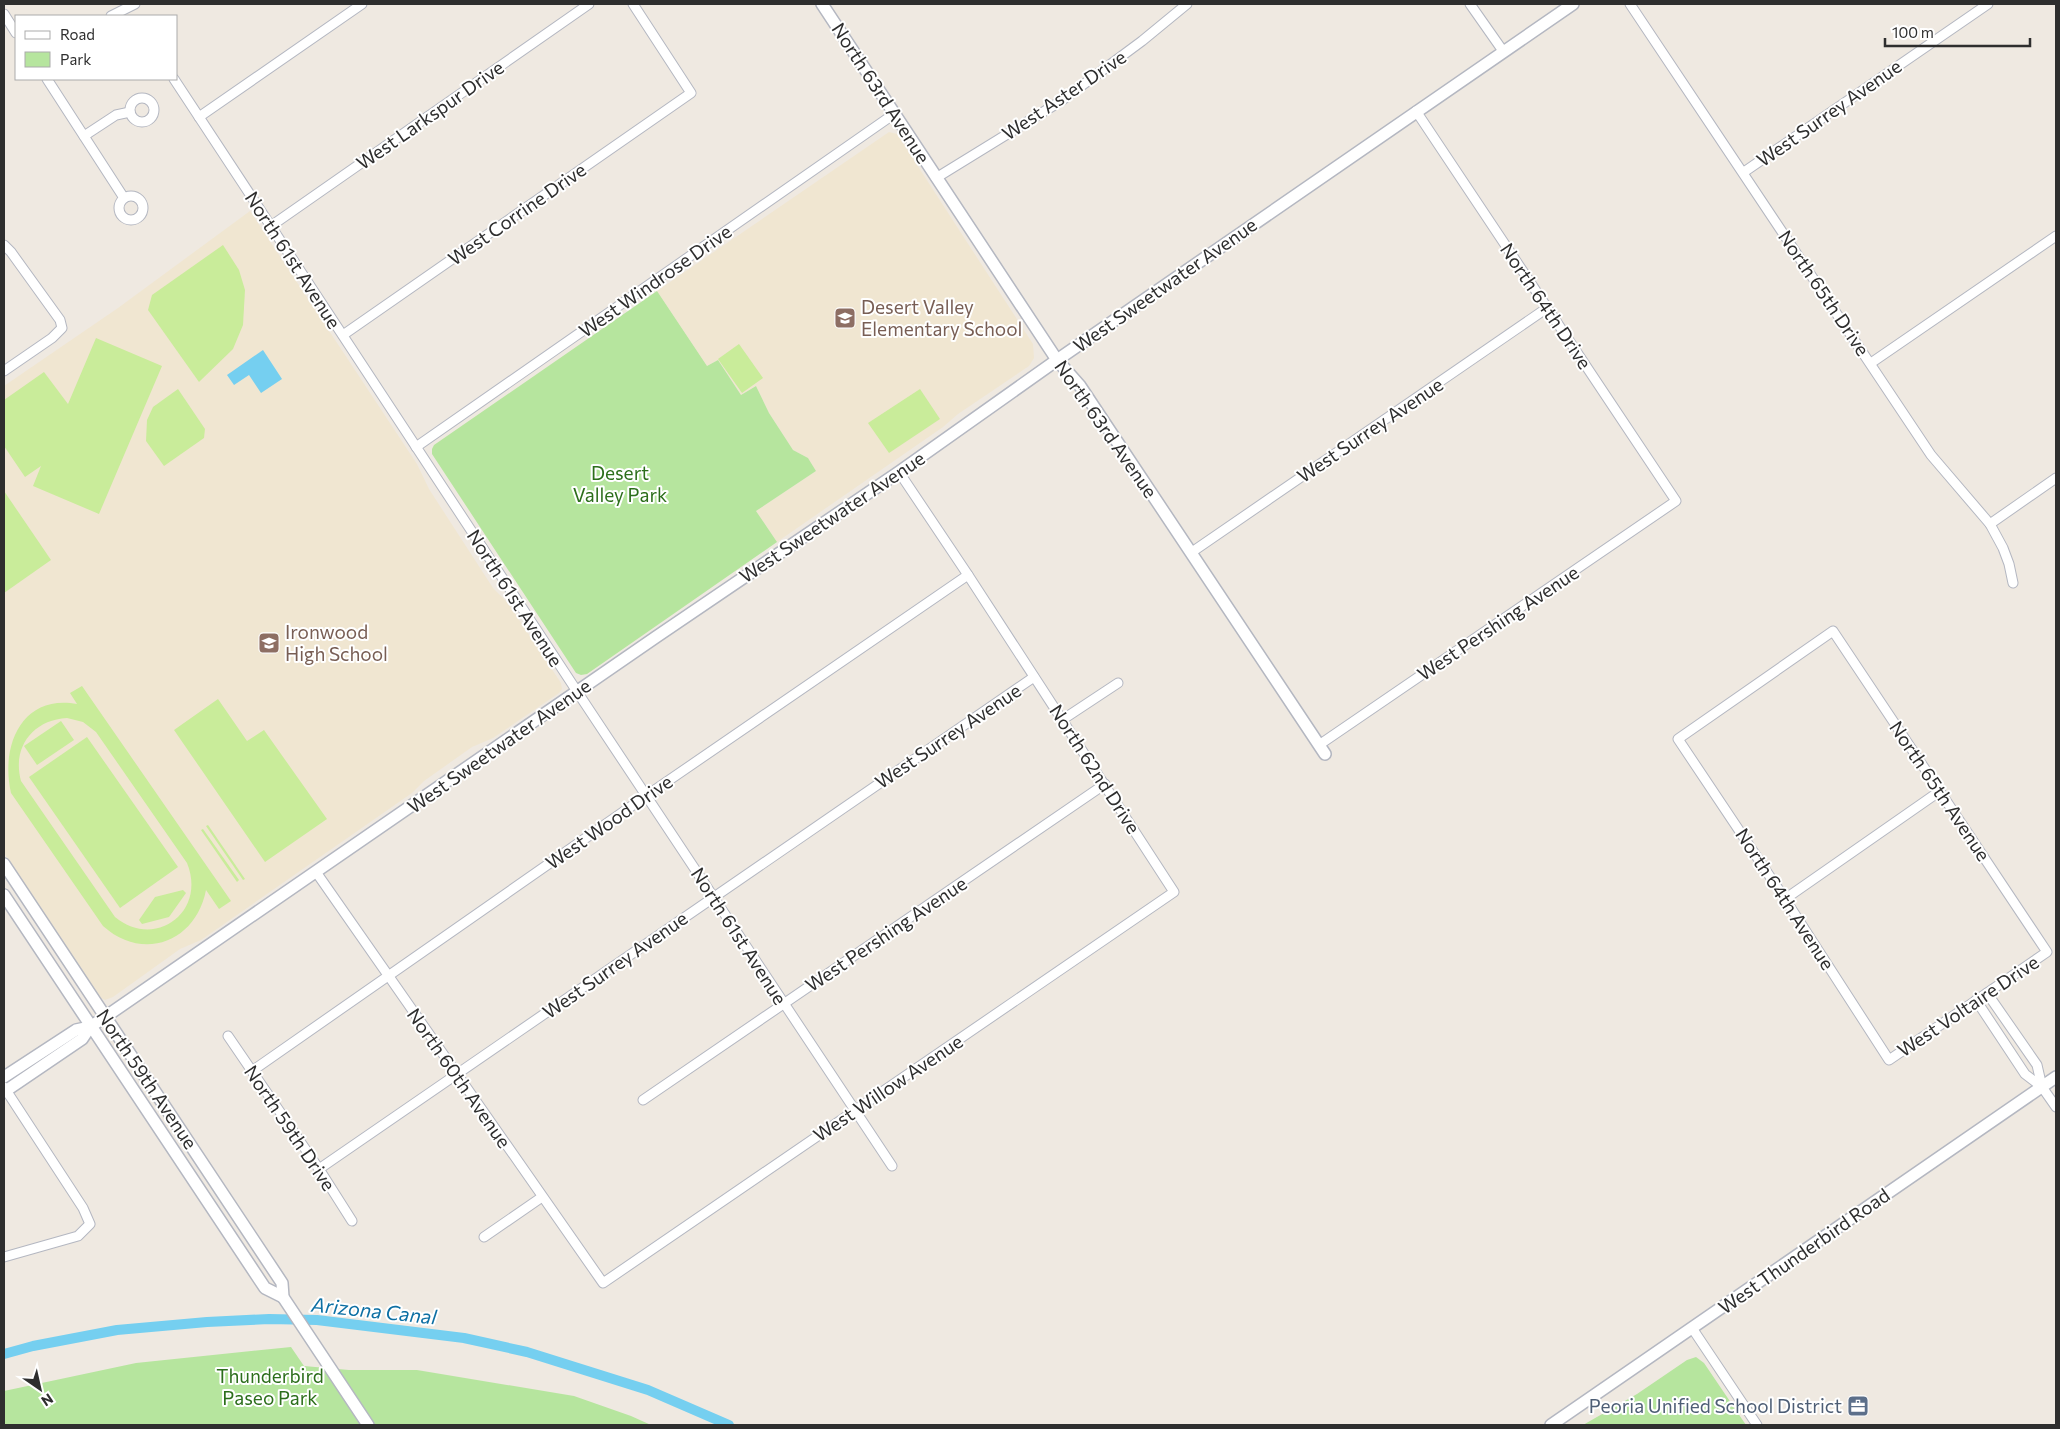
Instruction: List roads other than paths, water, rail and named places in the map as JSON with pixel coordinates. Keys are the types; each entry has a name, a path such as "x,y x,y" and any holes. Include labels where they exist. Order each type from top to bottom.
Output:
{"street":[{"path":"199,117 362,4"},
{"name":"West Larkspur Drive","path":"271,226 589,4"},
{"name":"West Corrine Drive","path":"343,335 691,93 633,4"},
{"name":"North 63rd Avenue","path":"822,4 1057,360 1080,386 1322,750"},
{"name":"West Aster Drive","path":"936,178 1061,101 1142,41 1187,4"},
{"path":"1470,4 1503,51"},
{"name":"West Sweetwater Avenue","path":"90,1027 899,472 1057,360 1572,4"},
{"name":"North 65th Drive","path":"1630,4 1744,172 1931,455 1990,524 2003,548 2013,583"},
{"name":"West Surrey Avenue","path":"1744,172 1988,4"},
{"path":"113,15 130,8"},
{"path":"4,14 15,31"},
{"path":"48,80 124,198"},
{"name":"North 61st Avenue","path":"175,80 577,692 892,1166"},
{"name":"North 64th Drive","path":"1416,111 1676,501"},
{"path":"84,136 116,116 130,112"},
{"name":"West Windrose Drive","path":"416,447 894,114"},
{"path":"1871,363 2056,236"},
{"path":"4,245 60,320 62,328 52,338 4,371"},
{"name":"West Surrey Avenue","path":"1192,552 1547,308"},
{"name":"North 62nd Drive","path":"899,472 1174,892"},
{"path":"1990,524 2056,478"},
{"name":"West Pershing Avenue","path":"1322,750 1676,501"},
{"name":"West Wood Drive","path":"252,1071 646,796 968,575"},
{"name":"North 64th Avenue","path":"1833,631 1678,739 1785,899 1889,1060"},
{"name":"North 65th Avenue","path":"1833,631 2047,952"},
{"name":"West Surrey Avenue","path":"319,1169 1034,677"},
{"path":"1062,720 1118,683"},
{"name":"West Pershing Avenue","path":"643,1100 1105,784"},
{"path":"1785,899 1940,791"},
{"name":"North 59th Avenue","path":"4,864 282,1283 283,1297"},
{"name":"North 60th Avenue","path":"316,872 602,1283"},
{"name":"West Willow Avenue","path":"602,1283 1174,892"},
{"name":"North 59th Avenue","path":"4,895 264,1288 283,1297 368,1425"},
{"name":"West Voltaire Drive","path":"1889,1060 2047,952"},
{"path":"1987,993 2037,1065 2042,1087"},
{"path":"1976,1000 2025,1074 2042,1087 2056,1107"},
{"path":"4,1077 76,1030 90,1027"},
{"path":"4,1257 78,1236 90,1224 84,1208 5,1090 82,1039 90,1027"},
{"path":"2001,1038 2013,1030"},
{"name":"North 59th Drive","path":"228,1036 319,1169 352,1221"},
{"name":"West Thunderbird Road","path":"1551,1425 2056,1077"},
{"path":"484,1237 542,1197"},
{"path":"1692,1328 1757,1425"}],"water":[{"path":"263,350 282,379 261,393 249,375 234,385 227,375"}],"waterway":[{"name":"Arizona Canal","path":"4,1354 33,1346 117,1330 207,1322 269,1319 317,1320 464,1338 527,1352 648,1390 729,1425"}],"place":[{"name":"Desert Valley Elementary School","path":"845,318"},
{"name":"Ironwood High School","path":"269,643"},
{"name":"Peoria Unified School District","path":"1858,1406"}],"park label":[{"name":"Desert Valley Park","path":"620,484"},
{"name":"Thunderbird Paseo Park","path":"270,1387"}]}
